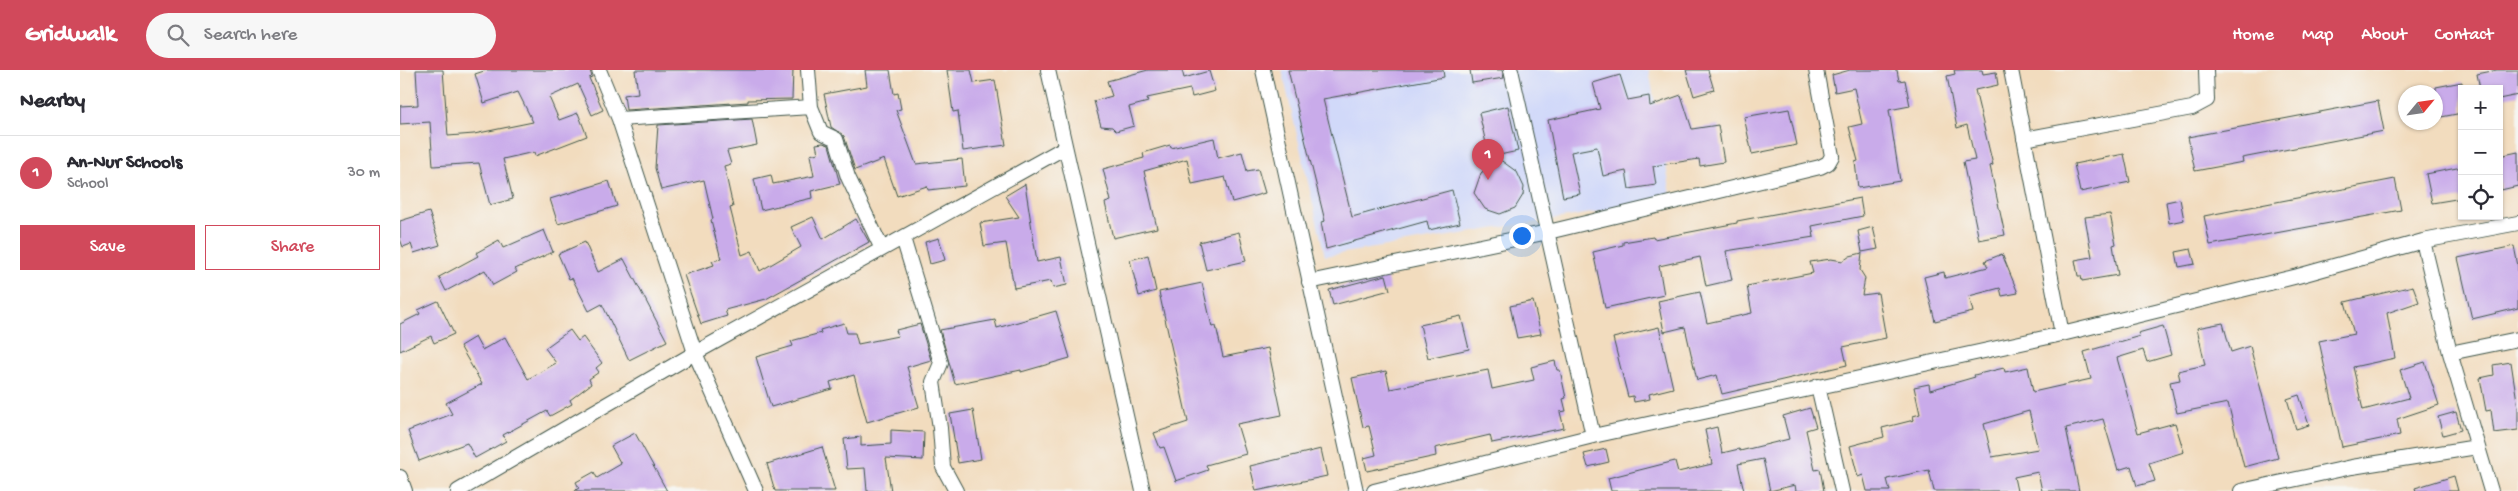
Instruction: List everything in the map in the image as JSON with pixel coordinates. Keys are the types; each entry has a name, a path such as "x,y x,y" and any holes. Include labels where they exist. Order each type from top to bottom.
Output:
{"street":[{"path":"599,70 619,119 695,353 756,491"},
{"path":"808,70 811,107 821,132 836,139 848,177 882,249"},
{"path":"1048,70 1064,148 1143,491"},
{"path":"1263,70 1356,491"},
{"path":"1511,70 1593,436"},
{"path":"1309,282 1548,232 1814,169 1828,163 1832,156 1816,70"},
{"path":"2011,70 2062,334"},
{"path":"2024,139 2192,108 2207,100 2206,70"},
{"path":"619,119 811,107"},
{"path":"458,491 695,353 1064,148"},
{"path":"1374,491 1593,436 2062,334 2298,276 2424,241 2518,223"},
{"path":"903,238 940,363 933,382 943,467 956,491"},
{"path":"2424,241 2450,353 2491,491"},
{"path":"2450,353 2518,339"},
{"path":"1818,386 1842,491"},
{"path":"2241,491 2352,467 2477,447"},
{"path":"400,477 405,491"}],"shaded area":[{"path":"1282,70 1649,70 1672,200 1325,256"}],"building":[{"path":"416,70 443,70 448,136 474,134 533,122 518,92 484,103 475,74 487,70 590,70 592,77 589,78 603,110 592,115 578,84 549,97 559,120 578,113 587,136 535,156 534,152 503,159 513,199 490,205 479,163 433,166 430,122 400,124 400,106 418,105"},
{"path":"635,70 793,70 792,99 748,100 748,102 626,110 624,95 638,93"},
{"path":"865,70 890,70 894,94 898,93 901,109 896,110 916,164 962,159 965,186 928,190 927,186 897,196 884,159 855,170 844,136 831,127 824,94 867,86"},
{"path":"947,70 971,70 974,83 995,80 1006,145 963,151 958,111 953,112"},
{"path":"1148,70 1182,70 1184,78 1209,71 1215,91 1192,97 1190,89 1147,98 1148,102 1129,107 1134,126 1116,131 1112,127 1101,126 1094,101 1112,96 1107,81"},
{"path":"1288,70 1443,70 1444,77 1323,99 1352,217 1452,190 1460,223 1429,230 1427,221 1326,249 1321,222 1325,221"},
{"path":"1470,70 1502,70 1504,78 1472,83"},
{"path":"1686,70 1708,70 1714,90 1694,96"},
{"path":"1850,70 1897,70 1899,81 1905,80 1910,106 1889,110 1900,181 1858,188 1855,162 1858,161 1849,127 1862,124 1854,88 1835,92 1832,75"},
{"path":"1954,70 1982,70 1983,74 1996,72 1998,85 1975,90 1993,165 1990,166 2005,235 1979,240 1963,162 1975,160 1967,125 1957,128 1947,76 1955,74"},
{"path":"2497,70 2518,70 2518,95 2503,98 2503,85 2479,85 2477,74"},
{"path":"1620,75 1628,100 1649,96 1650,106 1681,95 1692,129 1718,125 1724,162 1700,166 1699,159 1653,166 1656,185 1629,189 1626,171 1603,176 1597,147 1571,152 1580,194 1563,197 1548,120 1600,109 1593,83"},
{"path":"2462,82 2462,85 2458,85 2458,114 2443,117 2443,86"},
{"path":"2378,101 2384,131 2242,158 2243,162 2195,171 2188,137"},
{"path":"1508,106 1518,151 1495,156 1517,172 1524,187 1523,195 1515,208 1500,214 1485,209 1474,193 1481,173 1491,165 1479,113"},
{"path":"1789,109 1797,145 1752,154 1744,117"},
{"path":"752,119 757,145 727,151 731,164 724,166 733,207 730,208 742,255 752,251 760,271 801,247 791,227 813,217 823,239 856,219 869,242 766,299 725,310 727,316 701,324 684,275 714,265 712,261 721,259 711,220 713,219 704,180 661,190 655,168 658,125"},
{"path":"1214,138 1218,158 1242,152 1247,171 1258,169 1265,193 1232,202 1225,177 1192,184 1187,159 1144,171 1157,228 1113,238 1105,203 1111,201 1103,169 1144,158 1143,153 1170,145 1171,148"},
{"path":"823,143 829,145 840,184 811,191 812,198 761,210 754,179 771,175 773,184 814,176 810,155 818,153 816,144"},
{"path":"2518,152 2518,186 2503,190 2503,175 2503,155"},
{"path":"2124,154 2130,182 2080,192 2074,164"},
{"path":"2458,168 2458,199 2432,203 2426,174"},
{"path":"2395,179 2401,210 2210,245 2204,216"},
{"path":"609,181 617,206 558,224 550,199"},
{"path":"1025,184 1037,262 1061,257 1067,285 1053,288 1051,281 1014,288 1006,243 984,246 980,223 1019,217 1005,196"},
{"path":"1860,198 1863,216 1812,226 1814,237 1726,251 1732,280 1706,286 1700,257 1659,266 1664,295 1605,308 1593,252 1623,245 1623,242 1653,237 1654,239"},
{"path":"2180,199 2184,220 2169,223 2166,202"},
{"path":"429,212 440,245 414,253 411,244 403,247 400,239 400,221"},
{"path":"2110,214 2116,244 2113,245 2118,275 2082,281 2081,276 2078,276 2075,260 2092,257 2085,217"},
{"path":"1873,227 1878,249 1862,252 1858,231"},
{"path":"544,230 553,252 515,269 517,272 493,285 485,270 446,291 439,277 478,256 476,253 499,240 503,248"},
{"path":"1239,232 1246,261 1206,270 1199,242"},
{"path":"939,238 945,260 930,264 925,242"},
{"path":"585,242 598,272 624,259 667,341 629,360 602,304 589,311 572,278 569,279 558,254"},
{"path":"2514,246 2518,266 2518,308 2472,319 2458,258"},
{"path":"2191,249 2195,264 2179,267 2176,252"},
{"path":"1862,253 1860,270 1865,278 1862,295 1878,293 1886,338 1843,347 1847,365 1722,394 1717,375 1697,380 1685,327 1664,332 1658,301 1700,292 1707,323 1752,313 1747,286 1813,273 1810,262 1831,259 1843,261 1850,256"},
{"path":"2002,254 2018,293 2002,296 2000,288 1969,296 1973,312 1935,321 1924,277 1944,272 1945,278 1988,267 1985,261"},
{"path":"1148,255 1156,291 1139,296 1130,260"},
{"path":"1386,275 1390,290 1333,305 1329,290"},
{"path":"1202,283 1212,327 1216,326 1223,357 1268,348 1282,415 1237,424 1246,454 1206,465 1208,470 1176,481 1164,447 1160,448 1154,433 1188,422 1159,292"},
{"path":"2413,286 2419,302 2387,313 2395,358 2353,367 2363,410 2409,398 2400,370 2425,362 2439,405 2397,419 2400,435 2342,447 2319,341 2354,334 2345,302"},
{"path":"438,301 454,334 434,343 431,336 400,351 400,324 420,314 418,310"},
{"path":"1533,301 1541,334 1517,338 1510,306"},
{"path":"1056,311 1070,358 1021,372 1021,370 955,384 940,330 995,320 997,328"},
{"path":"1461,316 1469,349 1428,358 1420,325"},
{"path":"844,323 847,333 855,333 858,344 898,336 896,330 920,324 931,360 907,367 919,407 867,422 854,375 830,382 832,389 771,407 756,357 793,346 791,341 821,333 820,330"},
{"path":"2223,323 2231,352 2250,346 2278,458 2244,467 2228,403 2177,413 2170,382 2180,380 2178,371 2205,365 2197,328"},
{"path":"2163,326 2171,355 2147,362 2143,350 2117,358 2138,433 2175,423 2184,452 2149,463 2155,481 2137,486 2131,466 2118,470 2103,419 2066,428 2079,491 2042,491 2038,472 2014,477 2017,491 1934,491 1929,470 1887,479 1890,491 1867,491 1863,475 1858,477 1850,446 1884,437 1882,428 1914,420 1913,416 1920,414 1914,387 1929,384 1930,390 1975,377 1974,375 2004,368 2005,372 2028,367 2033,392 2091,379 2084,352 2140,336 2138,333","holes":["2029,411 2038,449 1992,457 1984,424"]},
{"path":"1659,327 1673,388 1649,394 1650,399 1634,402 1633,396 1628,397 1613,338"},
{"path":"570,330 578,341 583,337 602,363 596,368 599,372 589,379 591,384 570,400 572,404 550,416 547,411 503,435 506,441 475,458 467,443 419,461 408,431 452,414 446,403 482,384 460,346 475,337 482,350 505,337 528,379 556,363 545,348"},
{"path":"1555,361 1557,370 1560,370 1566,398 1563,399 1566,411 1560,412 1564,428 1492,443 1490,435 1435,448 1436,456 1367,471 1364,458 1376,455 1369,426 1363,427 1352,378 1386,371 1390,389 1488,370 1492,389 1534,380 1531,367"},
{"path":"2511,362 2518,408 2518,430 2494,433 2491,410 2486,411 2480,378 2494,375 2493,365"},
{"path":"2299,395 2309,425 2296,429 2287,399"},
{"path":"1810,408 1816,427 1806,430 1815,470 1820,469 1824,491 1796,491 1795,485 1770,491 1763,459 1738,464 1744,491 1611,491 1608,478 1675,461 1678,472 1712,464 1705,430 1717,427 1722,453 1739,449 1740,451 1789,439 1783,416"},
{"path":"973,410 981,459 958,463 950,414"},
{"path":"2456,412 2461,430 2443,435 2438,417"},
{"path":"891,430 924,432 923,460 886,458 891,491 867,491 865,468 847,469 844,439 861,437 861,446 891,444"},
{"path":"635,433 667,491 574,491 579,488 576,482 594,472 597,478 621,464 611,446"},
{"path":"822,447 835,491 775,491 767,464"},
{"path":"1321,449 1327,476 1256,491 1250,466"},
{"path":"1606,449 1609,462 1588,467 1584,454"},
{"path":"2454,476 2458,491 2416,491 2415,488"}],"place":[{"name":"An-Nur Schools","path":"1488,180"}]}
